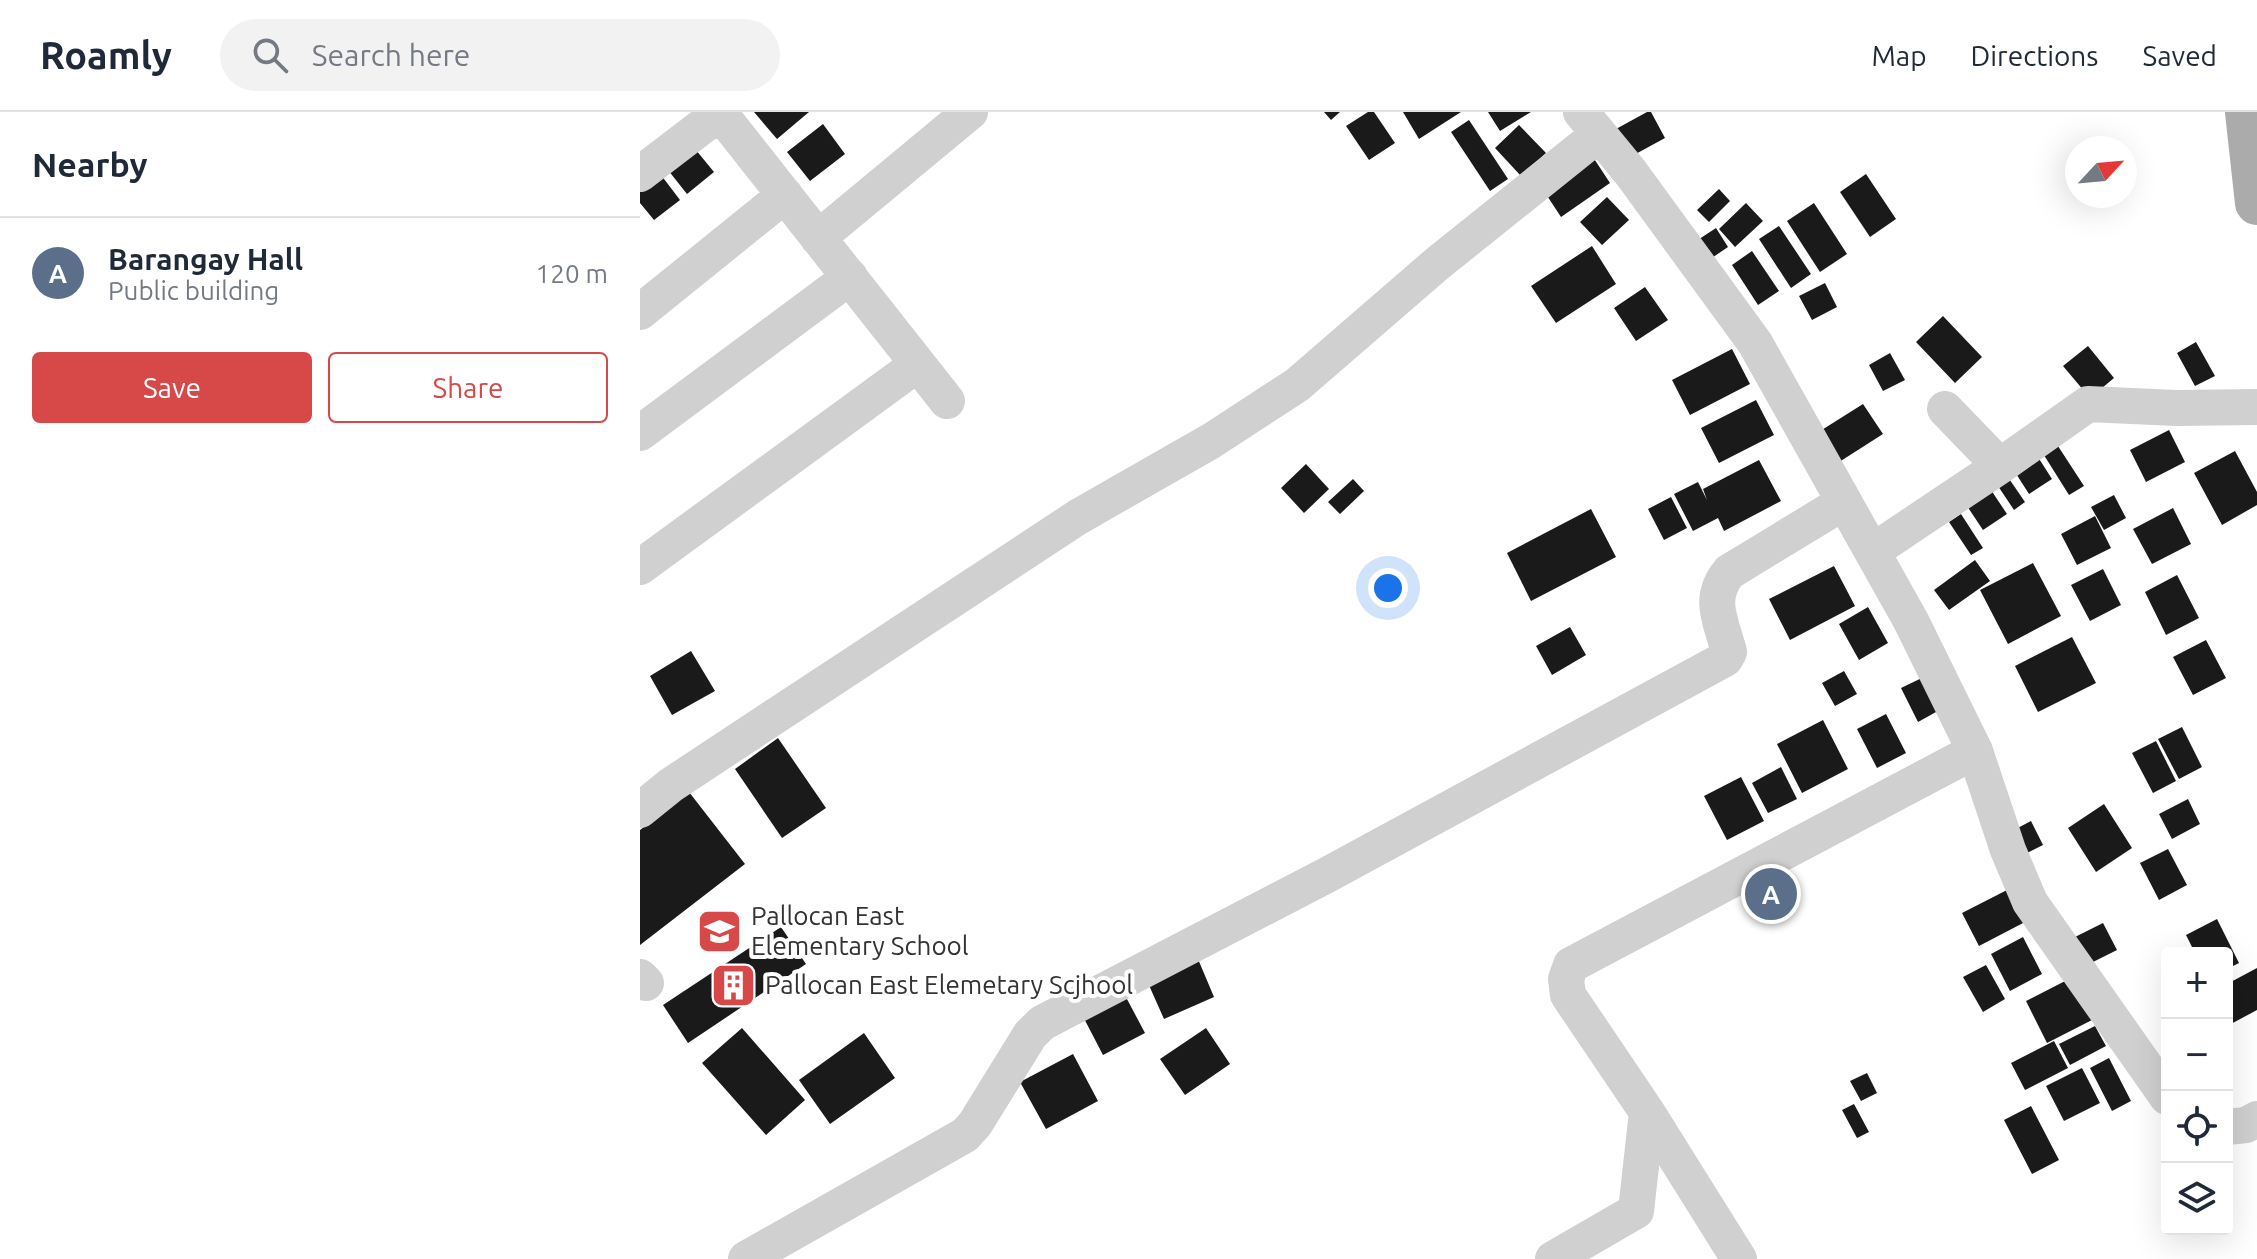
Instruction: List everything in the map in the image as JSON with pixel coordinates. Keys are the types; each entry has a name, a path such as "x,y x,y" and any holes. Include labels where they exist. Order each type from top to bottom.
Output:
{"main road":[{"path":"2247,112 2257,203"}],"street":[{"path":"640,174 720,112 947,401"},
{"path":"818,238 970,112"},
{"path":"640,810 707,762 1078,517 1211,441 1297,385 1438,263 1590,123 1631,173 1755,343 1911,621 1975,751 2008,850 2030,902 2163,1091"},
{"path":"640,312 785,195"},
{"path":"640,433 850,277"},
{"path":"640,567 918,364"},
{"path":"1873,551 2088,404 2176,408 2257,407"},
{"path":"1945,409 2000,466"},
{"path":"746,1259 965,1135 1030,1035 1042,1023 1327,875 1725,659 1729,652 1715,599 1719,584 1729,572 1844,502"},
{"path":"1739,1259 1647,1112 1568,995 1566,979 1571,965 1975,751"},
{"path":"1553,1259 1636,1211 1647,1112"},
{"path":"2233,1126 2246,1125 2257,1119"}],"building":[{"path":"754,112 809,112 777,139"},
{"path":"1324,112 1340,112 1331,120"},
{"path":"1368,112 1374,112 1395,143 1369,160 1346,126"},
{"path":"1403,112 1461,112 1419,139"},
{"path":"1488,112 1531,112 1500,131"},
{"path":"1651,112 1665,138 1632,156 1616,129"},
{"path":"1469,120 1508,179 1490,191 1451,132"},
{"path":"823,124 845,154 810,181 787,152"},
{"path":"1519,125 1546,153 1521,176 1495,148"},
{"path":"691,144 714,172 687,194 664,165"},
{"path":"1589,151 1610,183 1561,217 1540,185"},
{"path":"658,171 680,200 654,220 640,203 640,185"},
{"path":"1866,174 1896,219 1870,237 1840,192"},
{"path":"1719,189 1730,201 1709,222 1697,210"},
{"path":"1607,197 1629,220 1602,245 1580,222"},
{"path":"1746,203 1763,221 1735,247 1719,229"},
{"path":"1814,203 1847,254 1820,272 1787,221"},
{"path":"1779,226 1811,274 1791,288 1759,239"},
{"path":"1716,228 1728,247 1700,266 1687,247"},
{"path":"1592,246 1616,284 1556,323 1531,286"},
{"path":"1752,251 1779,291 1758,305 1732,265"},
{"path":"1825,283 1837,307 1812,320 1799,296"},
{"path":"1645,287 1668,320 1636,341 1614,308"},
{"path":"1943,316 1982,357 1955,383 1916,342"},
{"path":"2196,342 2215,376 2195,386 2177,353"},
{"path":"2088,346 2114,378 2090,398 2063,366"},
{"path":"1732,349 1750,384 1690,415 1672,380"},
{"path":"1890,353 1905,380 1883,391 1869,365"},
{"path":"1756,400 1774,435 1719,463 1701,428"},
{"path":"1863,404 1883,434 1836,464 1817,433"},
{"path":"2169,430 2185,462 2146,482 2130,450"},
{"path":"2056,443 2084,486 2069,495 2042,452"},
{"path":"2235,451 2257,492 2257,505 2222,525 2194,473"},
{"path":"2036,454 2052,479 2029,494 2013,469"},
{"path":"1759,460 1781,501 1724,531 1718,518 1693,531 1674,494 1698,482 1707,500 1703,489"},
{"path":"1306,464 1329,489 1304,513 1281,488"},
{"path":"2003,470 2025,502 2014,510 1992,477"},
{"path":"1353,479 1364,491 1340,514 1328,502"},
{"path":"1989,487 2007,514 1983,530 1965,503"},
{"path":"2114,495 2126,518 2104,530 2091,507"},
{"path":"1671,497 1687,528 1664,540 1648,509"},
{"path":"2173,508 2191,544 2152,564 2133,529"},
{"path":"1591,509 1616,557 1531,601 1507,553"},
{"path":"1961,514 1983,548 1971,555 1949,522"},
{"path":"2095,516 2111,548 2077,565 2061,534"},
{"path":"1975,560 1990,581 1949,610 1934,590"},
{"path":"2033,563 2061,616 2008,644 1980,590"},
{"path":"1834,566 1855,606 1790,640 1769,599"},
{"path":"2103,569 2121,605 2090,621 2071,585"},
{"path":"2177,575 2199,618 2166,635 2145,592"},
{"path":"1868,607 1888,643 1859,660 1839,624"},
{"path":"1570,627 1586,655 1552,675 1536,646"},
{"path":"2072,637 2096,683 2038,712 2015,666"},
{"path":"2206,640 2226,678 2193,695 2173,657"},
{"path":"691,651 715,691 672,715 650,676"},
{"path":"1844,671 1857,694 1835,706 1822,683"},
{"path":"1928,675 1945,707 1918,722 1901,688"},
{"path":"1886,714 1906,753 1877,768 1857,729"},
{"path":"1823,720 1848,769 1802,793 1777,744"},
{"path":"2182,727 2202,767 2179,779 2158,739"},
{"path":"778,738 826,808 782,838 735,769"},
{"path":"2156,741 2176,781 2153,793 2132,753"},
{"path":"1781,767 1797,799 1768,813 1752,783"},
{"path":"1741,777 1764,821 1727,840 1704,796"},
{"path":"689,792 745,864 640,945 640,830"},
{"path":"2188,799 2200,824 2172,839 2159,814"},
{"path":"2104,804 2132,848 2096,872 2068,828"},
{"path":"2031,821 2043,845 2023,855 2010,832"},
{"path":"2168,849 2187,885 2159,900 2140,863"},
{"path":"1779,867 1797,903 1764,920 1746,885"},
{"path":"2009,889 2025,922 1979,946 1962,913"},
{"path":"2217,919 2231,947 2192,947 2186,935"},
{"path":"2103,923 2117,950 2085,966 2071,939"},
{"name":"Pallocan East Elemetary Scjhool","path":"781,927 806,964 688,1043 663,1005"},
{"path":"2023,937 2042,974 2010,991 1991,954"},
{"path":"2233,951 2239,963 2233,966"},
{"path":"1195,952 1214,997 1164,1019 1144,974"},
{"path":"1986,965 2005,999 1983,1012 1963,977"},
{"path":"2257,968 2257,1010 2233,1023 2233,1019 2233,981"},
{"path":"2071,978 2092,1020 2047,1043 2026,1001"},
{"path":"1119,984 1145,1033 1103,1055 1077,1005"},
{"path":"2095,1026 2106,1046 2070,1065 2059,1044"},
{"path":"742,1028 805,1100 766,1135 702,1063"},
{"path":"1206,1028 1230,1064 1185,1095 1160,1059"},
{"path":"864,1033 895,1078 830,1124 799,1080"},
{"path":"2054,1041 2068,1068 2025,1090 2011,1063"},
{"path":"1073,1054 1098,1101 1046,1129 1020,1082"},
{"path":"2109,1058 2131,1101 2112,1111 2090,1068"},
{"path":"2082,1068 2100,1103 2064,1121 2046,1086"},
{"path":"1867,1073 1877,1093 1861,1101 1850,1081"},
{"path":"1854,1104 1869,1132 1857,1138 1842,1110"},
{"path":"2031,1106 2059,1160 2032,1174 2004,1120"}],"place":[{"name":"Barangay Hall","path":"1771,894"},
{"name":"Pallocan East Elementary School","path":"720,931"},
{"name":"Pallocan East Elemetary Scjhool","path":"734,985"}]}
